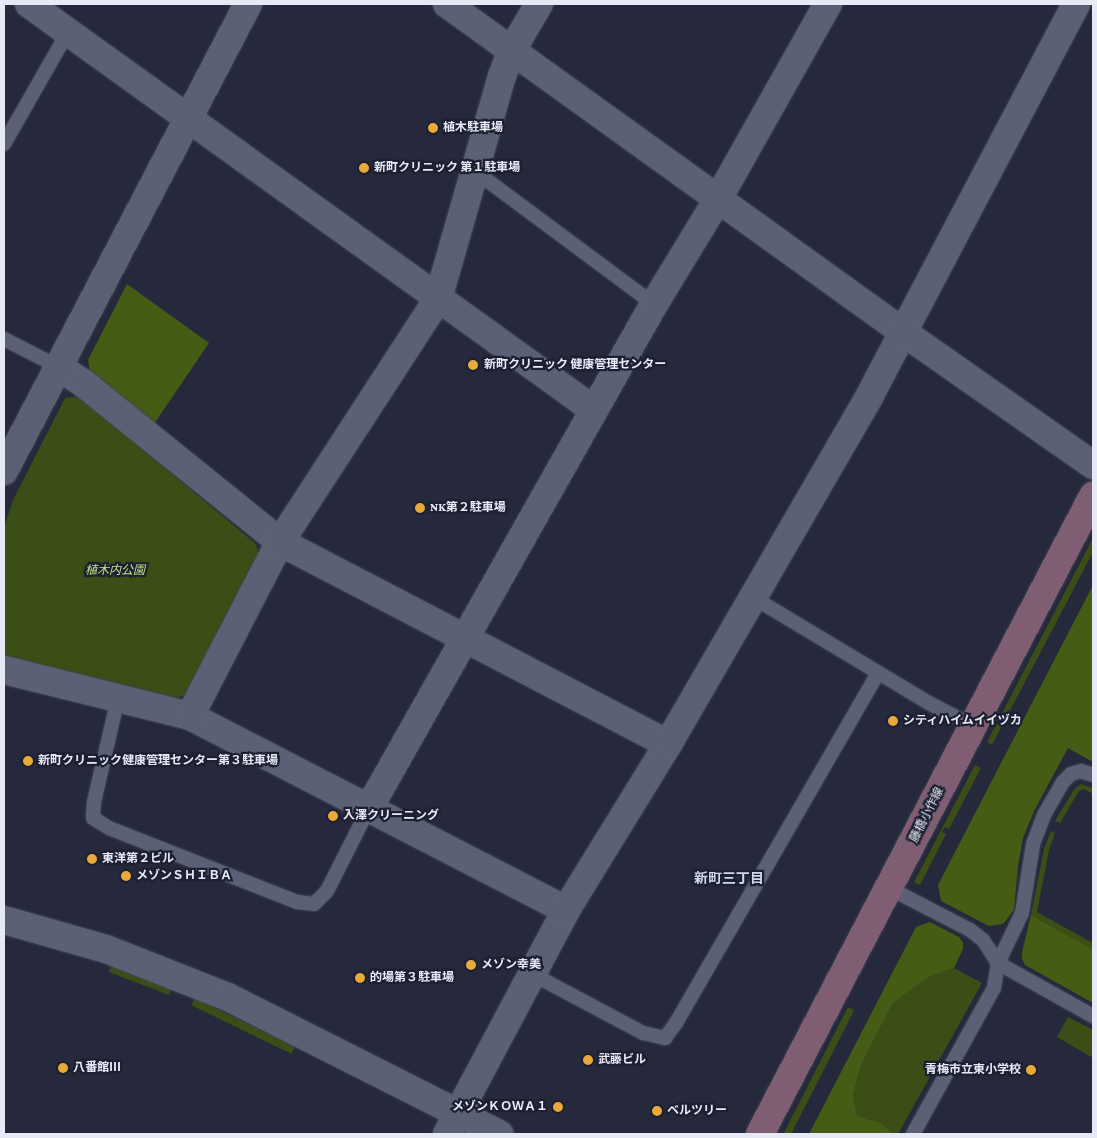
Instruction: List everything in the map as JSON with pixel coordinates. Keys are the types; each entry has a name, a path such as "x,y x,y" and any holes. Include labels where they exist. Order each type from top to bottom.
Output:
{"main road":[{"name":"藤橋小作線","path":"760,1134 1093,496"}],"street":[{"path":"29,4 594,410"},
{"path":"4,471 248,4"},
{"path":"447,4 903,332 1093,465"},
{"path":"190,716 280,542 438,299 502,76 512,50 539,4"},
{"path":"369,808 654,304 718,199 828,4"},
{"path":"452,1124 566,910 668,744 870,395 1076,4"},
{"path":"59,367 83,383 280,542 668,744"},
{"path":"4,670 190,716 566,910"},
{"path":"4,920 106,949 189,980 269,1016 452,1124 499,1134"}],"lane":[{"path":"4,144 68,32"},
{"path":"476,172 654,304"},
{"path":"4,339 59,367"},
{"path":"754,598 878,673 973,726"},
{"path":"532,974 644,1033 665,1038 676,1023 878,673"},
{"path":"118,698 94,802 94,818 110,828 297,902 314,904 327,891 369,808"},
{"path":"913,1134 994,988 998,963 1022,913 1033,844 1044,815 1063,782 1071,774 1081,771 1093,775"},
{"path":"889,888 970,930 983,940 998,963 1093,1016"}],"green space":[{"path":"127,284 209,343 154,424 90,372 88,360"},
{"name":"植木内公園","path":"79,396 256,544 259,555 188,693 175,699 4,657 4,527 13,500 65,398"},
{"path":"1093,538 1093,552 992,745 987,742"},
{"path":"1093,585 1093,762 1068,748 1034,811 1023,838 1014,910 1003,924 989,926 941,901 938,885"},
{"path":"975,765 981,768 949,829 945,827 942,832 946,834 920,885 914,882"},
{"path":"1081,784 1093,788 1093,794 1084,789 1079,791 1060,823 1055,821 1075,788"},
{"path":"1051,831 1055,833 1049,850 1037,912 1093,943 1093,949 1031,915 1044,849"},
{"path":"1031,915 1093,949 1093,1003 1025,965 1022,959 1022,952"},
{"path":"930,922 959,937 963,943 963,949 954,968 927,978 893,1003 861,1065 853,1096 857,1116 881,1123 893,1134 809,1134 916,927"},
{"path":"111,966 172,989 169,995 109,972"},
{"path":"954,968 982,983 898,1134 893,1134 881,1123 857,1116 853,1096 861,1065 893,1003 927,978"},
{"path":"195,998 295,1047 291,1054 191,1005"},
{"path":"848,1007 854,1010 791,1134 783,1134"},
{"path":"1068,1017 1093,1030 1093,1058 1057,1037"}],"place":[{"name":"植木駐車場","path":"433,128"},
{"name":"新町クリニック 第１駐車場","path":"364,168"},
{"name":"新町クリニック 健康管理センター","path":"473,365"},
{"name":"NK第２駐車場","path":"420,508"},
{"name":"シティハイムイイヅカ","path":"893,721"},
{"name":"新町クリニック健康管理センター第３駐車場","path":"28,761"},
{"name":"入澤クリーニング","path":"333,816"},
{"name":"東洋第２ビル","path":"92,859"},
{"name":"メゾンＳＨＩＢＡ","path":"126,876"},
{"name":"メゾン幸美","path":"471,965"},
{"name":"的場第３駐車場","path":"360,978"},
{"name":"武藤ビル","path":"588,1060"},
{"name":"八番館Ⅲ","path":"63,1068"},
{"name":"青梅市立東小学校","path":"1031,1070"},
{"name":"メゾンＫＯＷＡ１","path":"558,1107"},
{"name":"ベルツリー","path":"657,1111"}],"district":[{"name":"新町三丁目","path":"729,878"}]}
